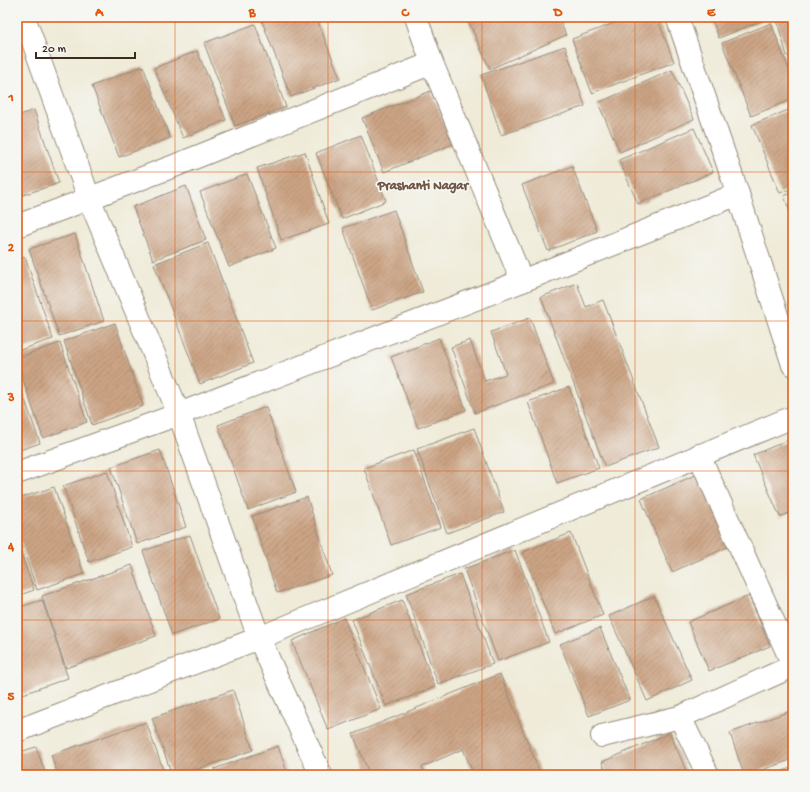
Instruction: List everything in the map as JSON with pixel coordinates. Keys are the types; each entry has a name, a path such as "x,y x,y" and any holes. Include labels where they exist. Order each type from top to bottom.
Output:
{"street":[{"path":"24,17 89,198 179,414 259,638 321,775"},
{"path":"416,17 432,62 522,281"},
{"path":"677,17 738,194 793,365"},
{"path":"17,226 182,163 432,62"},
{"path":"17,473 179,414 522,281 738,194"},
{"path":"17,731 259,638 793,417"},
{"path":"602,736 680,717 793,665 699,455"},
{"path":"680,717 708,775"}],"building":[{"path":"273,17 316,17 340,78 291,97 262,21"},
{"path":"558,17 566,35 490,69 467,18"},
{"path":"630,17 657,17 674,62 592,93 572,39"},
{"path":"711,17 765,17 766,19 719,38"},
{"path":"776,17 793,17 793,55 787,56"},
{"path":"771,23 793,80 793,99 751,116 722,43"},
{"path":"255,24 286,107 235,126 204,43"},
{"path":"565,46 585,106 501,135 481,75"},
{"path":"197,51 226,120 183,138 154,68"},
{"path":"143,66 170,138 119,157 92,86"},
{"path":"672,70 694,119 620,152 598,103"},
{"path":"431,91 453,144 384,172 362,118"},
{"path":"793,108 793,188 780,193 752,125"},
{"path":"34,110 59,183 17,197 17,116"},
{"path":"694,128 713,172 638,204 619,160"},
{"path":"361,135 386,201 342,219 316,153"},
{"path":"305,152 329,224 281,240 257,168"},
{"path":"572,166 597,231 548,251 522,185"},
{"path":"247,174 276,248 229,267 200,192"},
{"path":"186,186 206,240 153,260 133,207"},
{"path":"793,192 793,220 784,196"},
{"path":"394,210 423,292 372,310 343,228"},
{"path":"75,234 104,321 59,336 29,249"},
{"path":"208,243 253,363 200,384 154,264"},
{"path":"25,257 53,339 17,351 17,260"},
{"path":"577,283 586,307 603,300 659,447 605,467 541,297"},
{"path":"530,318 554,384 475,413 451,347 470,340 485,381 506,374 491,332"},
{"path":"115,323 143,406 92,425 64,341"},
{"path":"439,338 466,410 418,428 391,357"},
{"path":"60,343 87,422 43,438 17,362 17,358"},
{"path":"17,377 40,443 17,451"},
{"path":"569,387 599,468 557,483 528,402"},
{"path":"266,407 296,492 248,510 218,425"},
{"path":"474,428 504,512 447,533 417,449"},
{"path":"793,438 793,511 780,517 753,455"},
{"path":"160,450 186,527 137,544 111,467"},
{"path":"414,450 441,527 391,545 364,468"},
{"path":"107,471 132,547 89,562 63,486"},
{"path":"702,472 734,544 672,572 641,499"},
{"path":"54,487 84,574 37,590 17,532 17,499"},
{"path":"307,497 332,575 277,593 252,516"},
{"path":"571,533 603,615 555,634 523,552"},
{"path":"190,535 219,619 172,635 143,551"},
{"path":"17,541 34,590 17,596"},
{"path":"515,550 549,642 498,661 464,569"},
{"path":"132,565 156,636 66,668 42,596"},
{"path":"460,574 493,664 438,684 406,594"},
{"path":"654,596 692,680 647,701 609,616"},
{"path":"749,596 770,646 709,671 688,622"},
{"path":"42,600 68,678 23,694 17,676 17,608"},
{"path":"402,600 435,687 386,706 352,620"},
{"path":"344,618 381,709 328,730 292,641"},
{"path":"600,628 630,700 589,716 560,644"},
{"path":"500,674 541,775 474,775 463,749 422,767 426,775 370,775 353,734"},
{"path":"233,690 253,750 181,775 172,775 152,718"},
{"path":"793,710 793,759 748,775 744,775 730,733"},
{"path":"146,722 165,775 58,775 51,755"},
{"path":"670,733 688,775 607,775 602,762"},
{"path":"278,746 288,775 216,775 214,769"},
{"path":"36,747 46,775 17,775 17,753"},
{"path":"793,767 793,775 773,775"}],"district":[{"name":"Prashanti Nagar","path":"423,184"}]}
